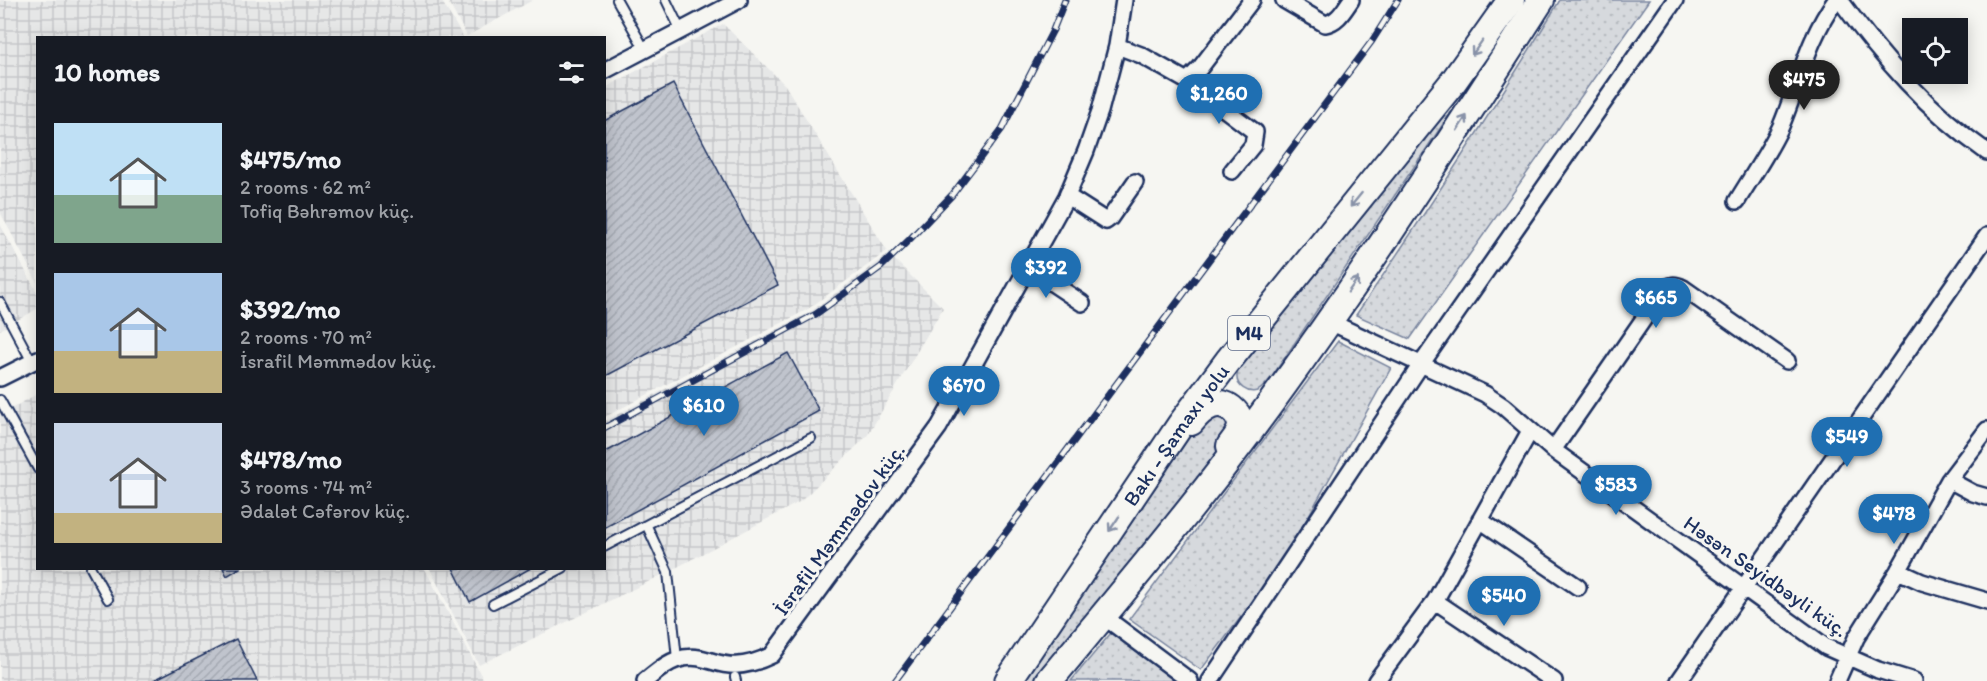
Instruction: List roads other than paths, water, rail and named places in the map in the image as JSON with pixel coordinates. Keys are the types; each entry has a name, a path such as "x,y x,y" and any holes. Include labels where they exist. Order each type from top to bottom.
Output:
{"highway":[{"name":"Bakı - Şamaxı yolu","path":"1008,681 1188,415 1268,308 1453,82 1511,0"},
{"name":"M4","path":"1049,681 1186,514 1269,406 1418,190 1541,0"},
{"path":"1268,308 1230,373 1228,382 1232,391 1240,398 1254,401 1261,398 1321,330"},
{"path":"1145,478 1204,408 1218,403 1232,409 1241,425 1239,433 1186,514"}],"street":[{"path":"606,69 739,0"},
{"name":"İsrafil Məmmədov küç.","path":"677,659 701,663 722,675 735,679 761,666 772,655 927,445 1067,196 1100,111 1117,46 1124,0"},
{"path":"1187,81 1200,68 1252,0"},
{"path":"1284,0 1325,24 1332,23 1338,18 1351,0"},
{"path":"1210,681 1422,363 1675,0"},
{"path":"1737,201 1774,141 1812,40 1822,19 1838,0 1897,72 1960,133 1987,152"},
{"path":"1117,46 1141,55 1187,81 1255,132 1253,145 1232,171"},
{"path":"1067,196 1106,221 1135,182"},
{"path":"1679,681 1987,236"},
{"path":"1028,267 1082,303"},
{"path":"1553,450 1663,291 1669,286 1676,285 1683,288 1786,361"},
{"name":"Həsən Seyidbəyli küç.","path":"1321,330 1422,363 1485,394 1503,406 1553,450 1826,647 1878,670 1914,681"},
{"path":"0,378 35,360"},
{"path":"1837,681 1870,614 1898,571 1949,480 1987,430"},
{"path":"1377,681 1435,601 1530,431"},
{"path":"1949,480 1987,497"},
{"path":"1480,520 1578,587"},
{"path":"1898,571 1922,582 1987,601"},
{"path":"1435,601 1554,681"},
{"path":"1103,616 1190,681"},
{"path":"645,681 677,659"}],"lane":[{"path":"617,0 645,50"},
{"path":"666,0 681,32"},
{"path":"0,302 35,360"},
{"path":"0,400 36,465"},
{"path":"606,547 811,438"},
{"path":"647,526 668,572 677,659"},
{"path":"92,570 108,599"},
{"path":"493,604 559,570"}],"railway":[{"path":"606,427 816,314 881,267 952,195 1002,129 1053,30 1065,0"},
{"path":"895,681 1372,41 1398,0"}]}
